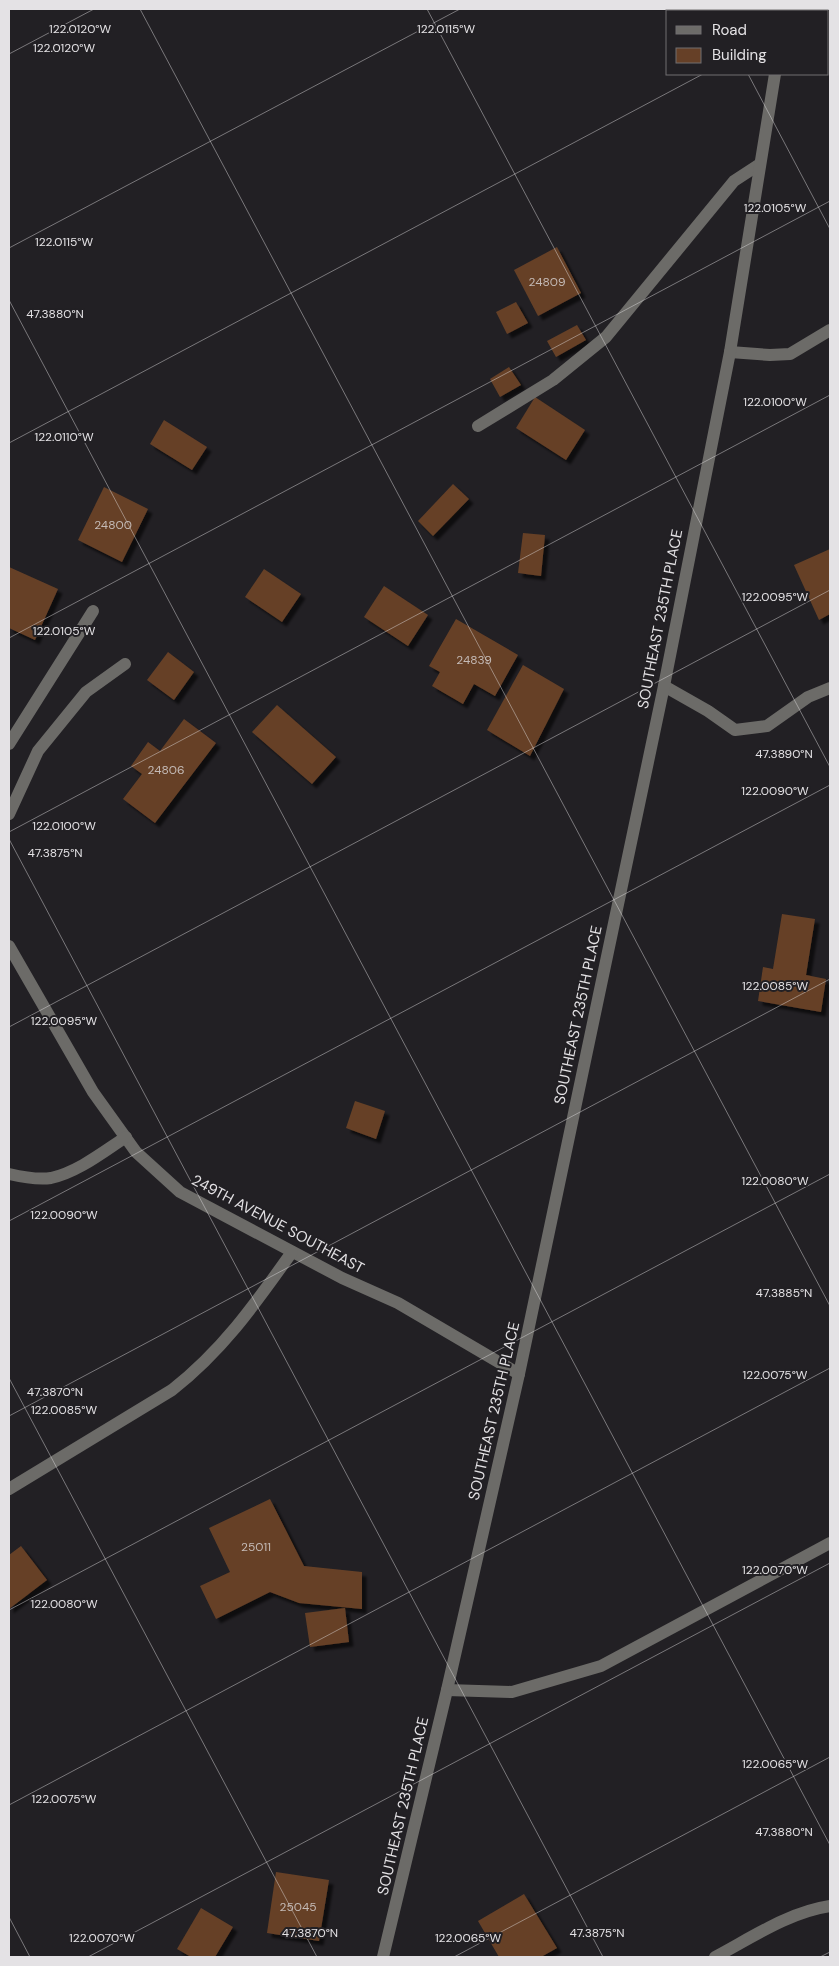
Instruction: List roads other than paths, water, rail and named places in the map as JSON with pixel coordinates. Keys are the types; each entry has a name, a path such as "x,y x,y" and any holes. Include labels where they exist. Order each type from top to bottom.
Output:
{"street":[{"name":"SOUTHEAST 235TH PLACE","path":"383,1957 447,1690 519,1374 664,686 730,352 774,75"},
{"path":"478,426 553,380 606,336 734,182 760,164"},
{"path":"730,352 770,356 790,354 830,330"},
{"path":"9,744 93,611"},
{"path":"9,814 38,751 86,692 125,664"},
{"path":"664,686 708,711 735,730 767,726 808,697 830,688"},
{"name":"249TH AVENUE SOUTHEAST","path":"9,946 93,1092 136,1152 180,1192 342,1278 398,1303 519,1374"},
{"path":"9,1174 29,1178 58,1176 78,1167 126,1137"},
{"path":"9,1489 172,1390 193,1373 229,1338 292,1252"},
{"path":"447,1690 512,1692 601,1666 830,1543"},
{"path":"715,1957 765,1930 816,1908 830,1906"}]}
